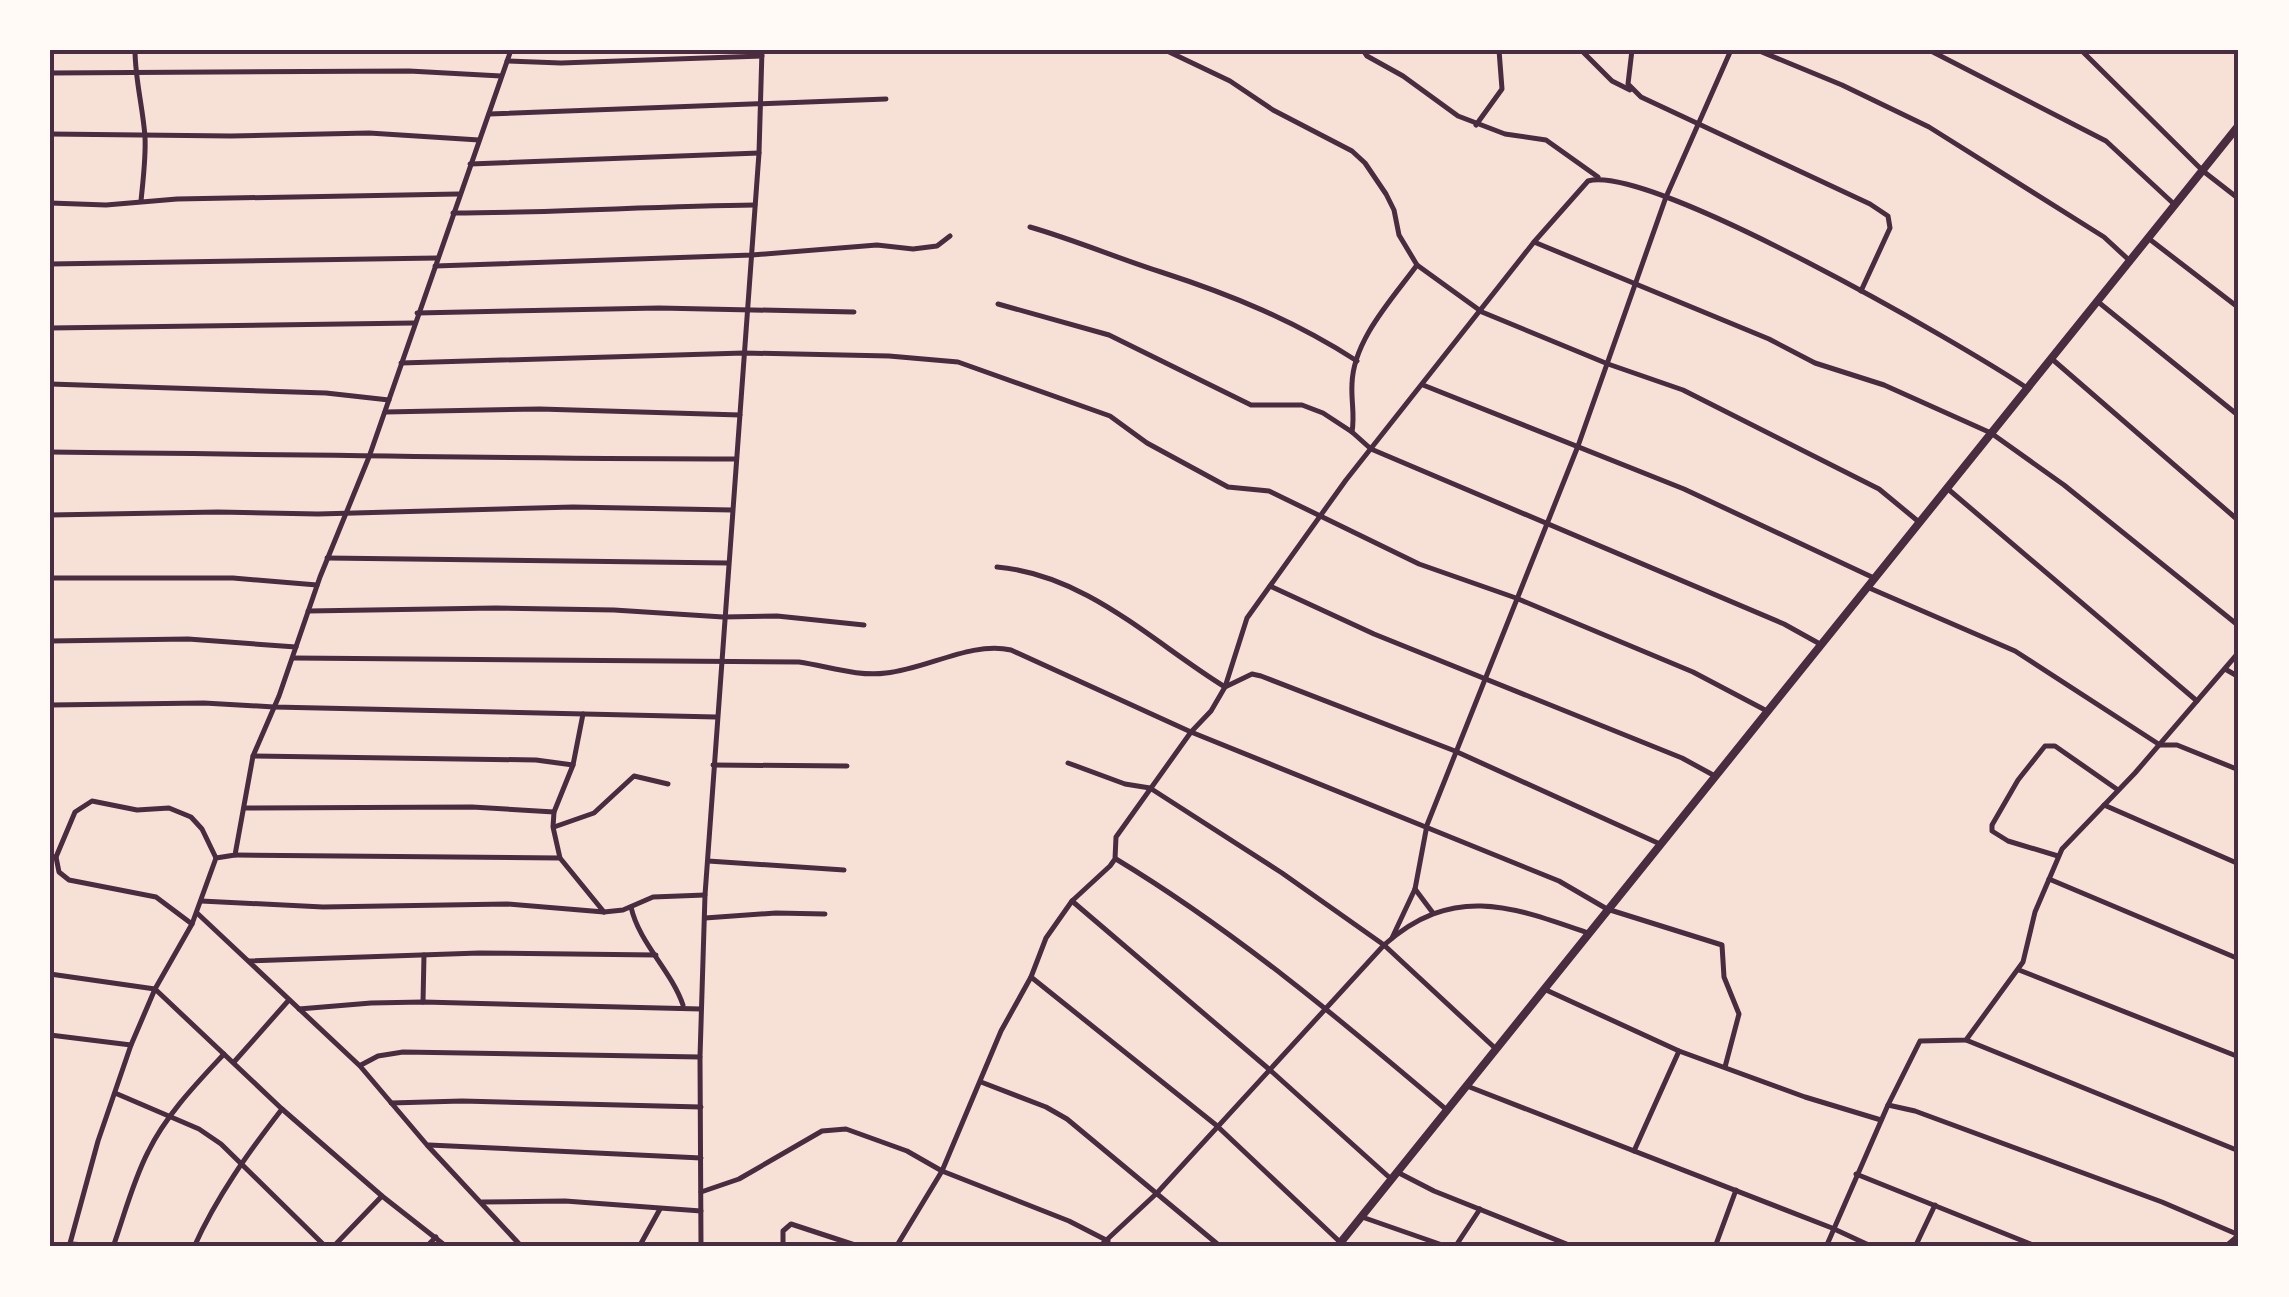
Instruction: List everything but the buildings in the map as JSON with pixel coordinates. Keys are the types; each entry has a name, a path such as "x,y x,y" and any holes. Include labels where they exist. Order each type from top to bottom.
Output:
{"street":[{"path":"136,50 135,72 145,136 141,201"},
{"path":"235,856 253,756 389,400 458,194 512,50"},
{"path":"1164,50 1352,151 1365,162 1386,194 1399,235 1416,264 1482,312 1683,390 1847,472 1879,490 1919,522"},
{"path":"1363,50 1476,124 1505,134 1546,140 1600,178 1666,196 1768,243 1977,354 2027,388"},
{"path":"1476,124 1502,89 1499,50"},
{"path":"1581,50 1612,81 1632,92 1888,216 1890,228 1862,291"},
{"path":"1632,50 1628,84 1632,92"},
{"path":"1392,938 1415,889 1427,826 1578,446 1666,196 1731,50"},
{"path":"1757,50 1842,85 1930,128 2104,237 2130,261"},
{"path":"1928,50 2106,141 2174,205"},
{"path":"2081,50 2202,171 2239,199"},
{"path":"507,61 561,63 762,53 759,153 705,896 700,1057 701,1247"},
{"path":"50,74 409,70 501,76"},
{"path":"489,114 886,100"},
{"path":"1031,978 1216,1125 1339,1245 2239,125"},
{"path":"50,134 369,133 479,140"},
{"path":"470,164 759,153"},
{"path":"896,1247 942,1171 1001,1031 1031,978 1046,938 1072,901 1116,858 1116,836 1191,732 1212,711 1226,687 1246,618 1371,449 1534,242 1576,192 1588,181 1600,178"},
{"path":"50,204 458,194"},
{"path":"452,213 755,206"},
{"path":"1030,227 1082,242 1274,313 1357,361"},
{"path":"435,266 752,255 878,245 913,249 937,246 950,236"},
{"path":"2148,238 2239,308"},
{"path":"1534,242 1768,339 1815,363 1884,385 1991,433 2064,485 2239,626"},
{"path":"50,264 437,258"},
{"path":"1352,432 1356,411 1352,383 1357,361 1371,330 1416,264"},
{"path":"2096,301 2239,416"},
{"path":"998,304 1109,335 1251,405 1302,405 1323,413 1371,449 1784,624 1821,644"},
{"path":"417,313 854,312"},
{"path":"50,328 414,324"},
{"path":"400,363 744,353 889,356 958,362 1110,416 1148,443 1228,487 1269,491 1419,564 1516,598 1693,672 1767,711"},
{"path":"2051,358 2239,521"},
{"path":"50,384 326,393 389,400"},
{"path":"1423,385 1752,518 1874,578"},
{"path":"384,412 540,409 740,414"},
{"path":"50,452 736,459"},
{"path":"1946,488 2197,701"},
{"path":"50,515 573,507 732,510"},
{"path":"327,558 728,563"},
{"path":"997,567 1020,569 1108,606 1226,687"},
{"path":"50,578 233,578 317,586"},
{"path":"1270,586 1682,758 1715,776"},
{"path":"1868,587 2015,652 2160,745 2177,745 2239,770"},
{"path":"308,612 614,610 777,616 864,624"},
{"path":"50,641 188,639 296,647"},
{"path":"293,658 799,662 872,674 1000,647 1191,732 1559,881 1607,909 1722,945 1724,977 1739,1014 1725,1067"},
{"path":"1966,1040 2019,970 2035,912 2058,856 2239,652"},
{"path":"2225,668 2239,677"},
{"path":"1226,687 1252,674 1261,676 1455,751 1660,844"},
{"path":"50,705 204,702 274,708 716,717"},
{"path":"583,714 573,765 554,812 553,827 560,858 604,912"},
{"path":"2058,856 2008,842 1992,831 2018,780 2045,746 2056,746 2118,790"},
{"path":"253,756 536,760 573,765"},
{"path":"1068,764 1125,784 1150,788 1282,872 1384,945 1496,1049"},
{"path":"713,765 847,766"},
{"path":"553,827 594,814 634,776 668,784"},
{"path":"192,924 156,897 69,880 60,872 53,857 75,812 92,801 137,810 169,808 192,816 216,858 202,902 192,924 155,989 131,1045 70,1245 114,1247 146,1155 170,1118 224,1054"},
{"path":"2103,805 2239,864"},
{"path":"244,808 472,806 554,812"},
{"path":"216,858 560,858"},
{"path":"1116,858 1187,903 1326,1008 1448,1111"},
{"path":"707,861 844,870"},
{"path":"2049,879 2239,959"},
{"path":"1415,889 1433,912"},
{"path":"202,902 323,908 506,904 604,912 631,907 653,897 705,896"},
{"path":"1072,901 1396,1176 1574,1247"},
{"path":"1099,1247 1157,1193 1392,938 1433,912 1470,906 1515,909 1588,934"},
{"path":"631,907 638,928 671,975 683,1006"},
{"path":"197,913 360,1066 522,1247"},
{"path":"705,918 825,914"},
{"path":"247,961 424,954 656,955"},
{"path":"422,1002 424,954"},
{"path":"2019,970 2239,1057"},
{"path":"50,974 155,989 282,1109 447,1247"},
{"path":"1544,989 1679,1050 1880,1120"},
{"path":"234,1063 288,1001"},
{"path":"299,1009 422,1002 701,1008"},
{"path":"50,1036 131,1045"},
{"path":"1826,1247 1900,1074 1920,1042 1966,1040 2239,1150"},
{"path":"1634,1150 1679,1050"},
{"path":"360,1066 378,1056 403,1052 700,1057"},
{"path":"981,1082 1067,1120 1221,1247"},
{"path":"1467,1086 1873,1247"},
{"path":"115,1093 198,1129 240,1162 329,1247 382,1196"},
{"path":"391,1103 701,1106"},
{"path":"1888,1104 2144,1196 2239,1235 2226,1247"},
{"path":"194,1247 240,1162 282,1109"},
{"path":"701,1192 739,1180 822,1131 846,1129 907,1151 942,1171 1069,1221 1108,1241"},
{"path":"428,1145 701,1158"},
{"path":"1856,1174 2038,1247"},
{"path":"1715,1247 1736,1190"},
{"path":"482,1202 565,1201 701,1210"},
{"path":"1916,1247 1935,1205"},
{"path":"639,1247 660,1208"},
{"path":"1362,1217 1452,1247 1480,1210"},
{"path":"784,1247 783,1232 791,1224 861,1247"},
{"path":"426,1247 436,1237"},
{"path":"2015,1247 2019,1239"}]}
